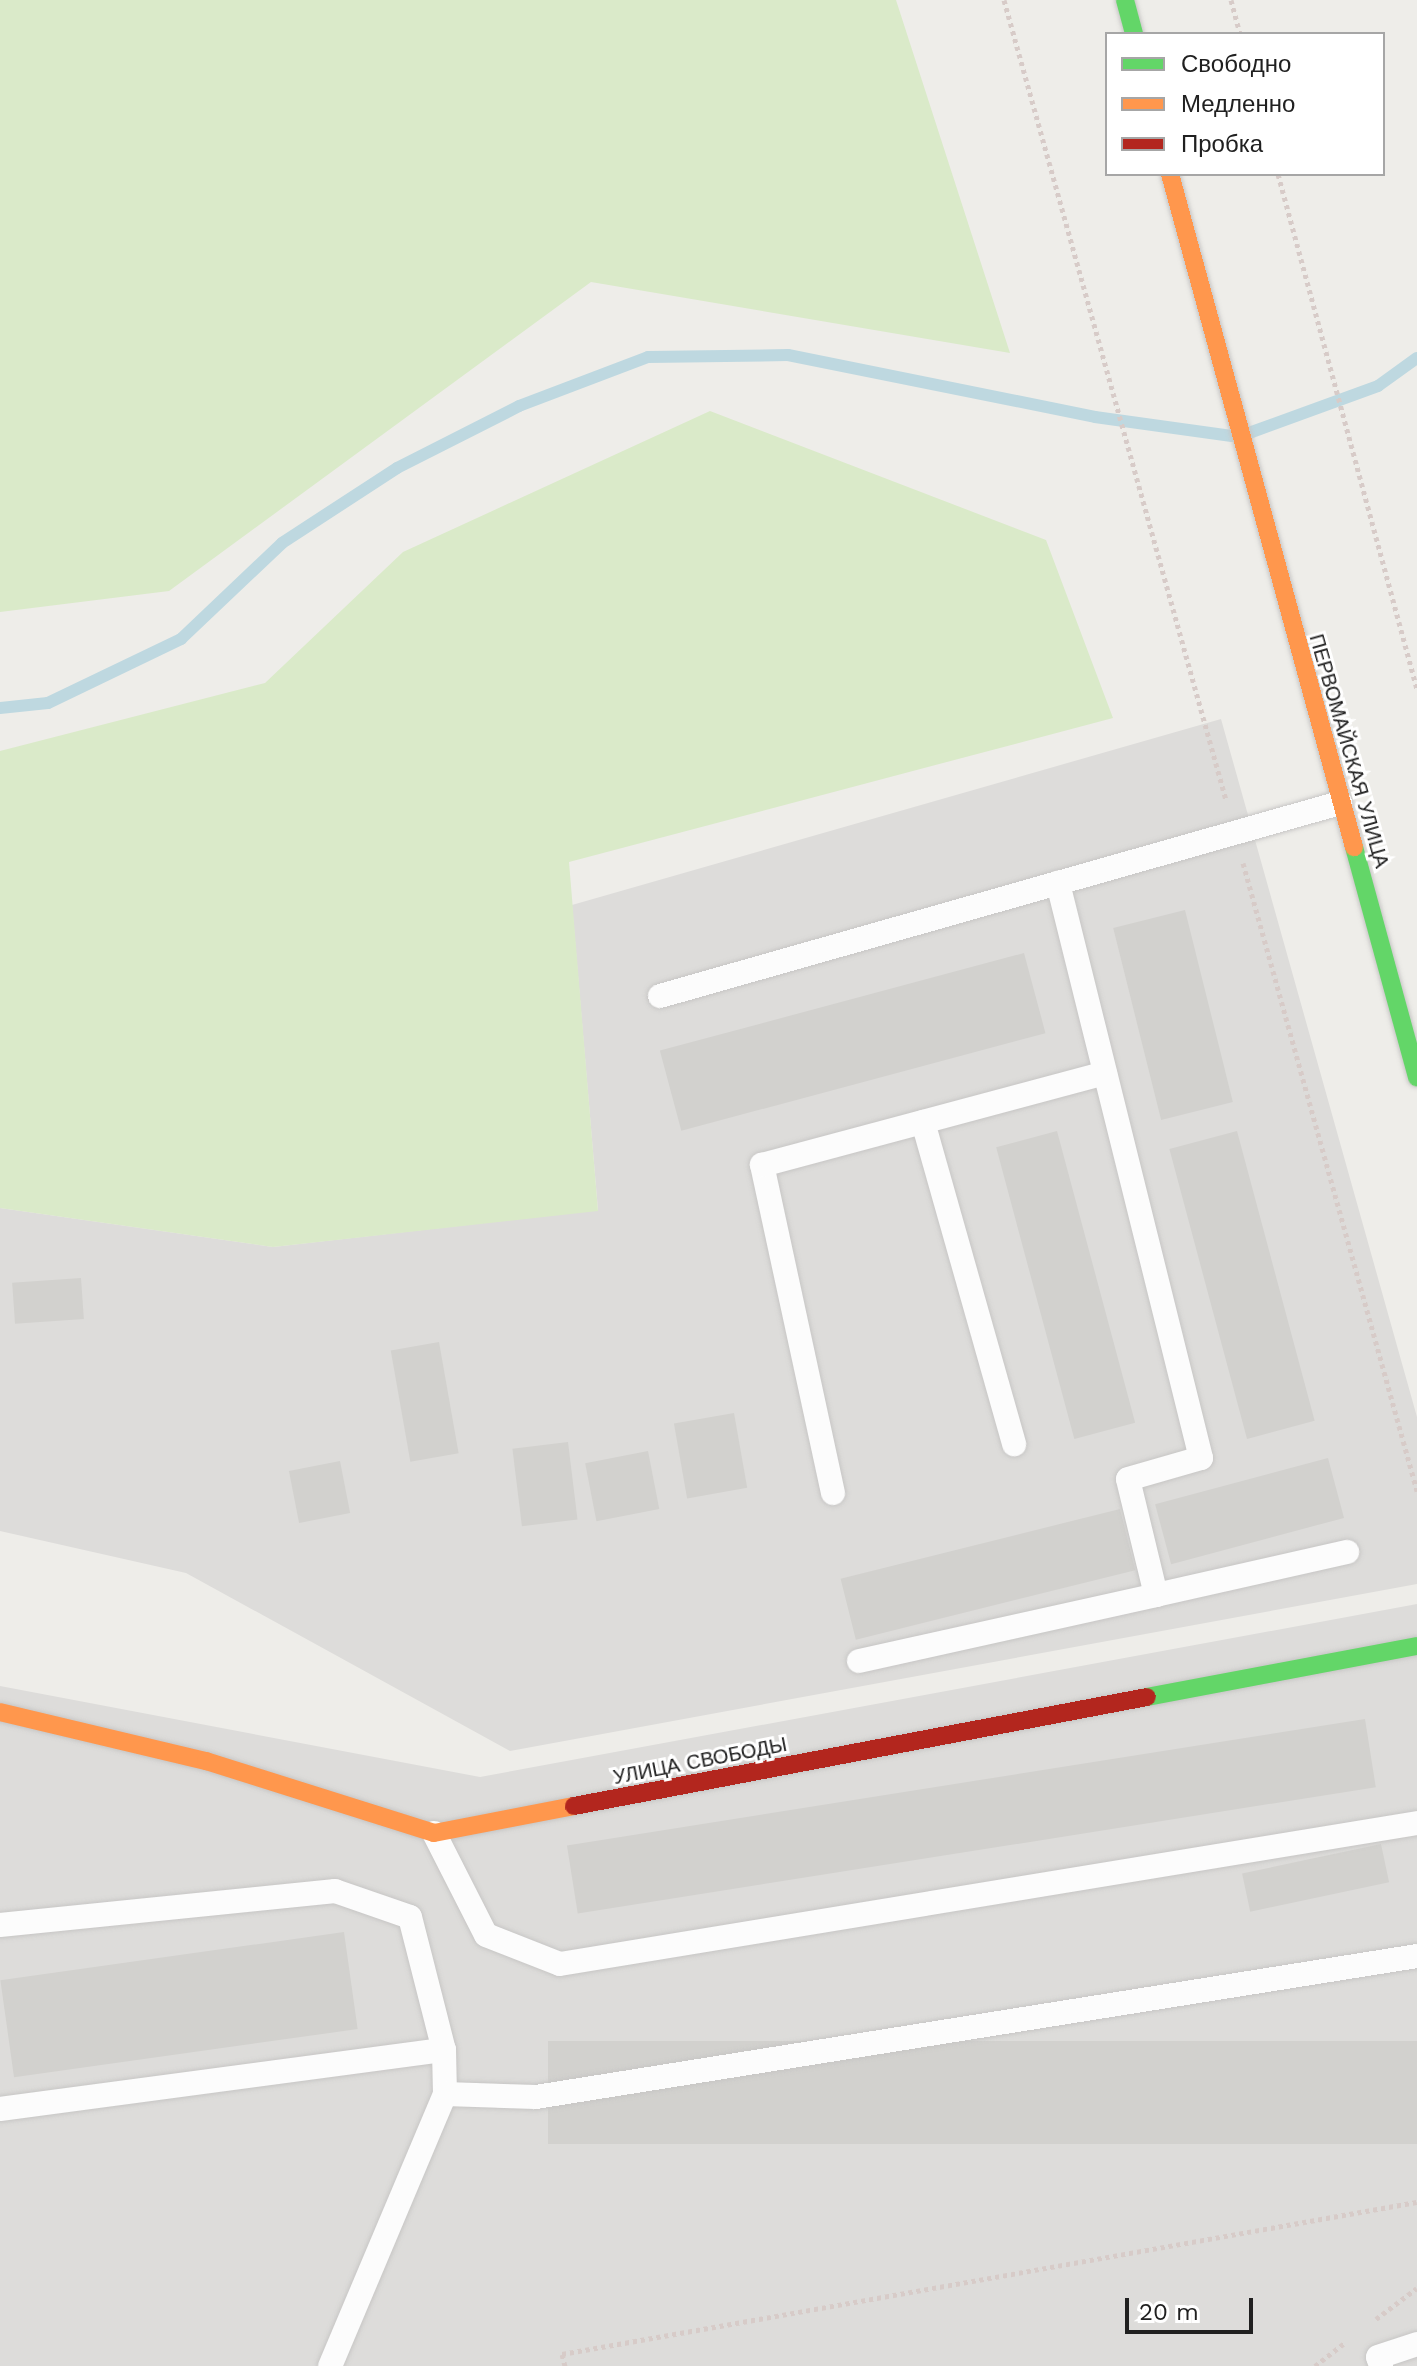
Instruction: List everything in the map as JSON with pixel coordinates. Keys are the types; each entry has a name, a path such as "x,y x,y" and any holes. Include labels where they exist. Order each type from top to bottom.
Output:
{"street":[{"path":"1125,0 1133,32"},
{"name":"ПЕРВОМАЙСКАЯ УЛИЦА","path":"1171,176 1238,437 1417,1078"},
{"name":"УЛИЦА СВОБОДЫ","path":"0,1712 206,1761 434,1833 1416,1651"}],"lane":[{"path":"660,996 1340,803"},
{"path":"1058,883 1201,1458 1128,1479 1156,1595"},
{"path":"833,1493 762,1165 1105,1073"},
{"path":"923,1122 1014,1444"},
{"path":"859,1661 1347,1552"},
{"path":"434,1833 486,1935 560,1964 1417,1823"},
{"path":"0,1925 335,1891 410,1917 444,2050 445,2094 330,2366"},
{"path":"445,2094 536,2097 1417,1956"},
{"path":"0,2109 444,2050"},
{"path":"1381,2366 1378,2357 1417,2344"}],"path":[{"path":"1004,0 1417,1491"},
{"path":"1231,0 1239,32"},
{"path":"1279,176 1417,689"},
{"path":"565,2366 562,2354 1417,2202"}],"shaded area":[{"path":"1221,719 1417,1417 1417,1584 510,1751 186,1573 0,1531 0,1208 273,1247 598,1210 572,905"},
{"path":"1417,1604 1417,2366 0,2366 0,1686 480,1777"}],"green space":[{"path":"0,0 896,0 1010,353 591,282 169,591 0,612"},
{"path":"710,411 1046,540 1113,718 569,862 598,1211 273,1247 0,1208 0,751 265,683 403,552"}],"building":[{"path":"1185,910 1233,1102 1161,1120 1113,928"},
{"path":"1024,953 1045,1033 681,1131 660,1051"},
{"path":"1057,1131 1135,1423 1074,1439 996,1147"},
{"path":"1237,1131 1315,1421 1247,1439 1169,1149"},
{"path":"81,1278 84,1319 15,1324 12,1283"},
{"path":"439,1342 459,1453 410,1462 391,1351"},
{"path":"734,1413 747,1488 687,1498 674,1424"},
{"path":"568,1442 578,1519 522,1526 512,1449"},
{"path":"648,1451 659,1509 596,1521 585,1463"},
{"path":"1328,1458 1344,1518 1171,1564 1155,1504"},
{"path":"340,1461 350,1513 299,1523 289,1471"},
{"path":"1120,1509 1135,1570 856,1640 841,1579"},
{"path":"1365,1719 1376,1787 578,1914 567,1845"},
{"path":"1381,1844 1389,1882 1250,1912 1242,1874"},
{"path":"344,1932 358,2029 14,2077 0,1980"},
{"path":"548,2041 1417,2041 1417,2144 548,2144"}],"waterway":[{"path":"0,708 48,703 181,639 282,543 397,468 519,406 648,357 788,355 1095,417 1232,436"},
{"path":"1249,433 1378,386 1417,358"}],"traffic: fast":[{"path":"1125,0 1133,32"},
{"path":"1354,847 1417,1078"},
{"path":"1147,1697 1417,1646"}],"traffic: slow":[{"path":"1171,176 1354,847"},
{"path":"0,1712 206,1761 434,1833 574,1806"}],"traffic: jam":[{"path":"574,1806 1147,1697"}]}
